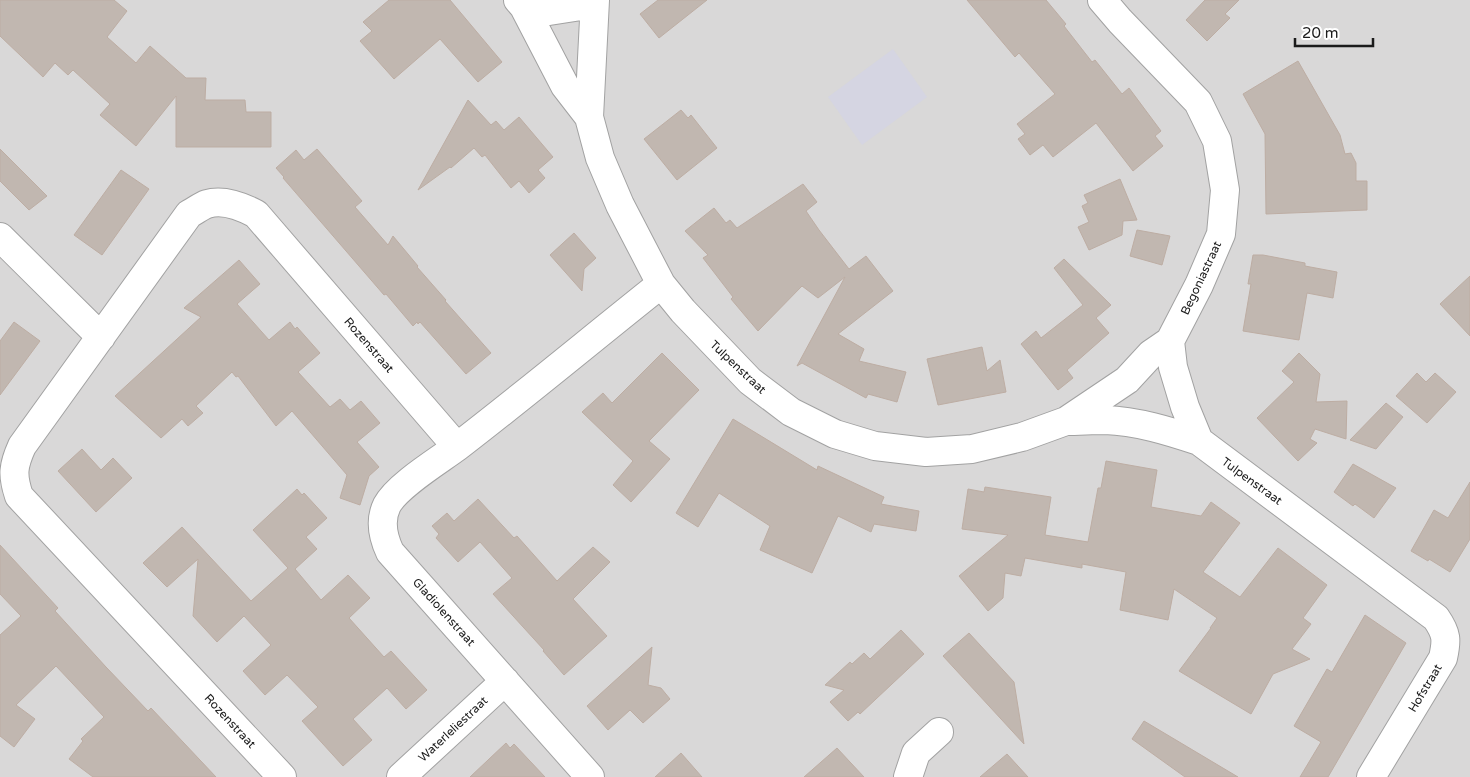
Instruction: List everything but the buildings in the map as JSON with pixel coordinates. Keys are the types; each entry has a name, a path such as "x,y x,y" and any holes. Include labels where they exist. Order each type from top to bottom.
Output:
{"street":[{"name":"Begoniastraat","path":"1102,0 1198,102 1216,140 1225,190 1221,234 1200,285 1170,341"},
{"name":"Tulpenstraat","path":"595,2 590,117 600,158 620,205 661,284 683,311 750,381 791,412 835,434 874,446 926,452 972,449 1022,437 1066,422 1127,380 1152,354 1170,341"},
{"path":"521,4 549,11 595,2"},
{"name":"Tulpenstraat","path":"521,4 565,86 590,117"},
{"name":"Rozenstraat","path":"282,777 20,496 14,482 15,463 22,446 190,214 206,204 224,202 242,206 256,214 456,447"},
{"path":"0,237 101,337"},
{"path":"456,447 661,284"},
{"path":"1170,341 1173,367 1185,407 1199,441"},
{"name":"Tulpenstraat","path":"1066,422 1105,420 1140,424 1199,441 1415,601"},
{"name":"Gladiolenstraat","path":"456,447 397,492 387,506 382,522 384,538 390,552 590,777"},
{"name":"Hofstraat","path":"1371,777 1443,658 1446,642 1444,629 1436,618 1415,601"},
{"name":"Waterleliestraat","path":"401,777 505,681"},
{"path":"908,777 916,753 939,732"}],"shaded area":[{"path":"0,0 1470,0 1470,777 0,777"},
{"path":"893,49 927,97 862,145 828,97"}]}
